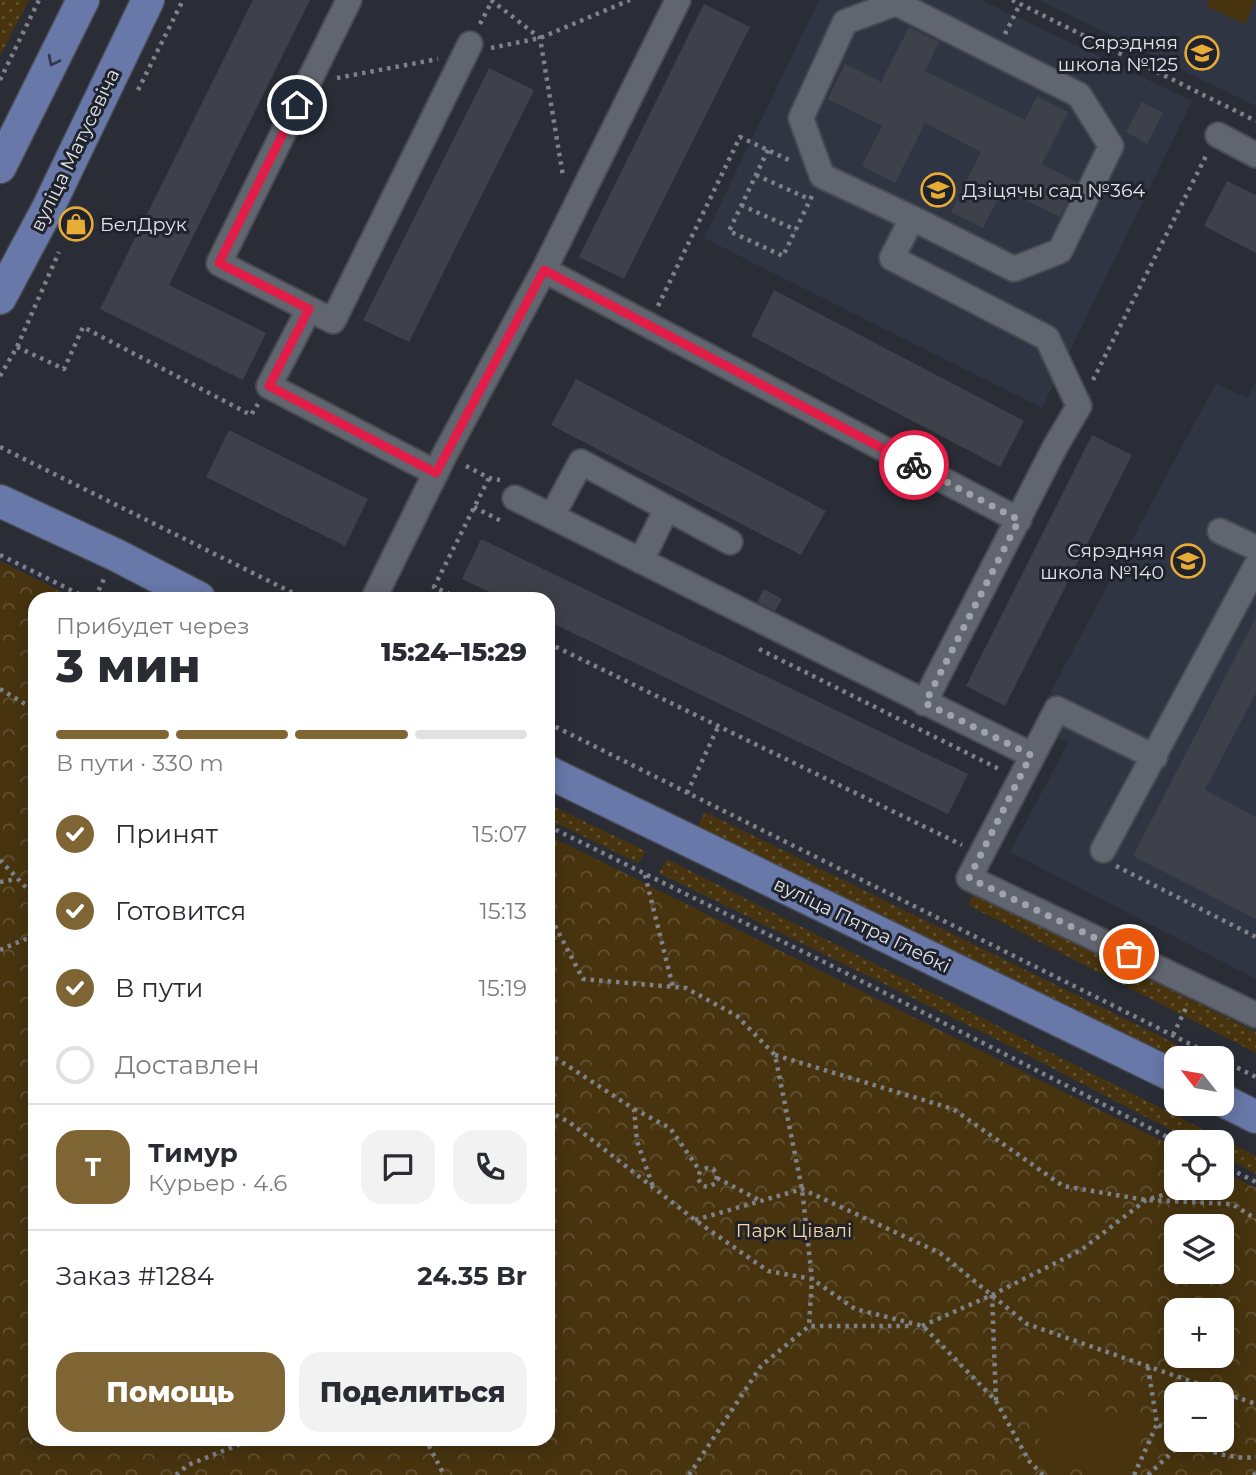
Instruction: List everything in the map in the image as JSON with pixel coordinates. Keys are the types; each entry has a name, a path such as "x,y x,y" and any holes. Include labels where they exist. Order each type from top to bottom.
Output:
{"main road":[{"path":"0,167 83,0"},
{"name":"вуліца Матусевіча","path":"0,298 48,208 148,0"},
{"path":"0,501 187,592"},
{"name":"вуліца Пятра Глебкі","path":"555,775 1164,1071"},
{"path":"1234,1106 1256,1117"}],"lane":[{"path":"349,0 219,263 333,321 470,44"},
{"path":"377,592 436,473 544,270 678,0"},
{"path":"896,3 995,53 1079,95 1111,146 1060,251 1014,269 822,176 801,118 845,22 896,3"},
{"path":"1214,141 1256,155"},
{"path":"912,218 892,258 1047,338 1079,406 925,703"},
{"path":"544,270 1019,520"},
{"path":"309,309 269,386 436,473"},
{"path":"552,516 581,463 730,542"},
{"path":"515,498 1031,755"},
{"path":"641,561 667,508"},
{"path":"1220,531 1256,548"},
{"path":"1113,852 1155,757 1256,566"},
{"path":"1155,757 1057,709 969,878 1256,1015"}],"path":[{"path":"0,80 39,0"},
{"path":"136,95 183,0"},
{"path":"491,0 540,38 570,218"},
{"path":"1012,0 1256,121"},
{"path":"995,53 1020,4"},
{"path":"649,326 740,137 768,150 822,176 783,256 729,231 768,150"},
{"path":"1102,363 1214,141"},
{"path":"756,175 810,200"},
{"path":"741,205 796,230"},
{"path":"0,376 17,346 61,246"},
{"path":"17,346 64,369 83,327 251,415 269,386"},
{"path":"0,447 291,592"},
{"path":"445,592 434,587 489,478"},
{"path":"474,507 512,526"},
{"path":"0,555 75,592"},
{"path":"749,644 999,769 993,782"},
{"path":"555,646 981,853"},
{"path":"0,689 28,706"},
{"path":"555,727 1195,1046"},
{"path":"687,793 718,727"},
{"path":"555,829 832,966 1164,1135"},
{"path":"1113,852 1116,866 1256,937"},
{"path":"0,860 28,890"},
{"path":"645,874 673,987"},
{"path":"0,882 16,879"},
{"path":"555,926 583,979 686,988 737,1016 775,1055 953,1109 1063,1186 1146,1200 1232,1203 1256,1219"},
{"path":"0,950 28,938"},
{"path":"1173,1035 1197,987"},
{"path":"775,1055 802,1189 812,1279 809,1326"},
{"path":"555,1058 634,1109 670,1128 700,1171 698,1179 706,1187 713,1185 717,1178"},
{"path":"1234,1066 1256,1077"},
{"path":"634,1109 637,1142 653,1187"},
{"path":"555,1115 569,1122 695,1220 768,1272 812,1279 855,1309 923,1326 996,1401 1029,1461 1043,1475"},
{"path":"700,1171 710,1168 717,1178 760,1200"},
{"path":"1234,1171 1256,1182"},
{"path":"1234,1174 1238,1173"},
{"path":"695,1220 802,1189 940,1253 1027,1324 1256,1404"},
{"path":"689,1475 761,1366 809,1326 923,1326 1081,1250 1146,1200 1164,1195"},
{"path":"992,1294 996,1401"},
{"path":"1134,1475 1157,1424 1148,1367"},
{"path":"1157,1424 1164,1428"},
{"path":"176,1475 188,1465 235,1446"},
{"path":"429,1446 444,1475"},
{"path":"1147,1475 1172,1452"},
{"path":"1216,1452 1245,1458 1256,1457"}],"shaded area":[{"name":"Дзіцячы сад №364","path":"819,0 981,0 1192,101 1042,408 704,238"},
{"name":"Сярэдняя школа №125","path":"1039,0 1256,0 1256,106"},
{"name":"Сярэдняя школа №140","path":"1256,382 1256,979 1010,852 1068,743 1034,723 1216,383 1247,398"}],"green space":[{"path":"0,0 29,0 0,56"},
{"path":"1209,0 1255,0 1245,24 1206,6"},
{"name":"Парк Цівалі","path":"0,561 62,592 28,592 28,1446 555,1446 555,838 1164,1142 1164,1200 1234,1200 1234,1177 1256,1188 1256,1475 0,1475"},
{"path":"555,807 646,851 638,863 555,822"},
{"path":"705,812 1180,1046 1164,1046 1164,1058 697,828"},
{"path":"667,859 1164,1110 1164,1116 1177,1116 1204,1130 1171,1130 1000,1041 659,873"},
{"path":"974,893 1256,1032 1256,1053 968,905"},
{"path":"1234,1145 1256,1156 1256,1174 1234,1162"},
{"path":"1058,1393 1146,1428 1128,1475 1092,1475 1034,1452"}],"building":[{"path":"253,0 310,0 169,285 266,333 243,380 100,309"},
{"path":"704,4 750,27 624,279 579,257"},
{"path":"909,27 939,42 925,71 1025,120 1037,96 1068,112 1042,164 1077,182 1060,217 1003,189 983,228 951,212 981,152 925,123 895,183 862,166 882,126 828,99 845,64 881,82"},
{"path":"489,68 534,90 409,342 363,320"},
{"path":"1142,102 1163,113 1147,144 1126,132"},
{"path":"1227,181 1256,195 1256,253 1204,226"},
{"path":"774,290 1024,421 1000,467 751,336"},
{"path":"576,379 826,511 801,555 551,425"},
{"path":"229,430 368,499 345,546 206,477"},
{"path":"1092,435 1132,455 1005,706 966,686"},
{"path":"481,539 968,774 948,814 555,624 555,592 489,592 462,579"},
{"path":"764,589 782,599 775,611 757,602"},
{"path":"1256,617 1256,693 1205,790 1256,817 1256,919 1133,856"}],"way so far":[{"path":"914,465 1019,520 925,703 1031,755 969,878 1129,954"}],"place":[{"name":"Сярэдняя школа №125","path":"1202,53"},
{"name":"Дзіцячы сад №364","path":"938,190"},
{"name":"БелДрук","path":"76,224"},
{"name":"Сярэдняя школа №140","path":"1188,561"}],"route":[{"path":"297,105 219,263 309,309 269,386 436,473 544,270 914,465"}]}
